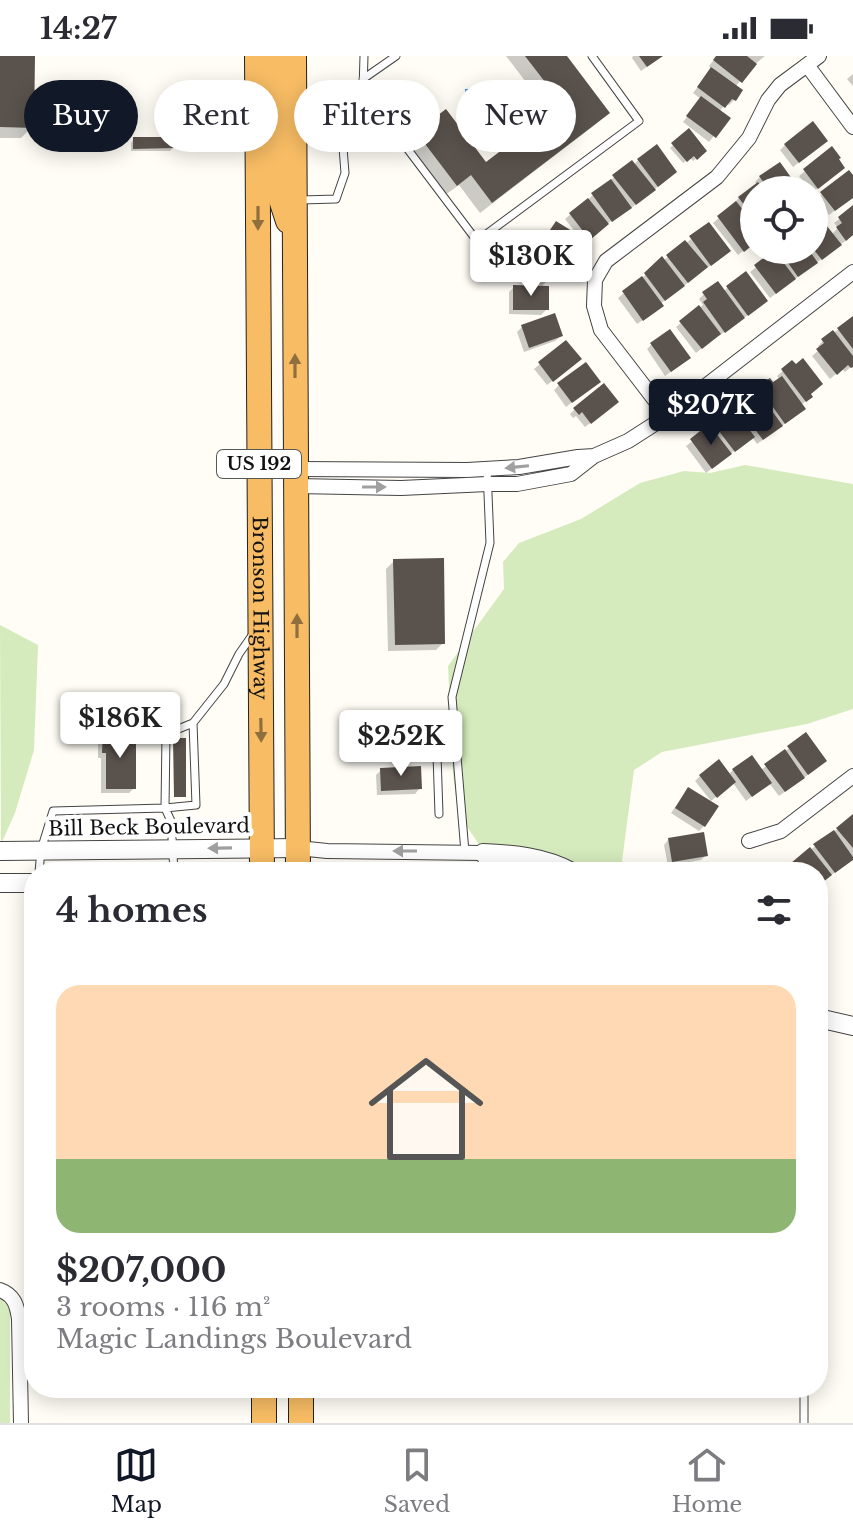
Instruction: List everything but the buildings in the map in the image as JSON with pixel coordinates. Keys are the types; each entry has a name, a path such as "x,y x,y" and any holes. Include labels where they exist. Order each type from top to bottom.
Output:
{"highway":[{"name":"Bronson Highway","path":"257,56 262,862"},
{"path":"275,56 275,181 295,242"},
{"name":"Bronson Highway","path":"294,56 298,860"},
{"path":"264,1398 264,1423"},
{"path":"301,1398 301,1423"}],"street":[{"path":"667,416 601,330 594,306 595,280 606,261 717,177 749,138 768,100 780,85 813,61 853,127"},
{"path":"296,478 401,488 487,476 517,484 571,474 594,456 628,441 667,416 853,272"},
{"path":"749,841 781,831 853,776"},
{"name":"Bill Beck Boulevard","path":"0,851 262,847 298,860"},
{"path":"298,860 327,851 474,852 518,855 544,862"},
{"path":"0,883 24,883"},
{"path":"828,1008 853,1014"},
{"path":"828,1020 853,1026"},
{"path":"0,1290 9,1293 17,1305 21,1423"}],"lane":[{"path":"364,56 363,90 477,241 639,121 592,56"},
{"path":"363,79 396,56"},
{"path":"295,200 336,199 345,173 343,152"},
{"path":"478,862 452,697 490,543 487,476"},
{"path":"173,862 171,821 165,808 170,782 170,752 166,734 193,723 224,684 239,654 260,626"},
{"path":"40,862 53,811 196,805 190,766 193,723"},
{"path":"437,755 439,814"},
{"path":"804,1398 804,1423"}],"green space":[{"path":"745,465 853,484 853,709 807,724 662,752 634,770 623,862 569,862 480,846 458,813 448,666 504,589 503,562 519,543 581,519 640,483 684,471 710,473"},
{"path":"0,625 38,645 34,750 15,813 1,844"},
{"path":"0,1298 10,1312 10,1423 0,1423"}]}
